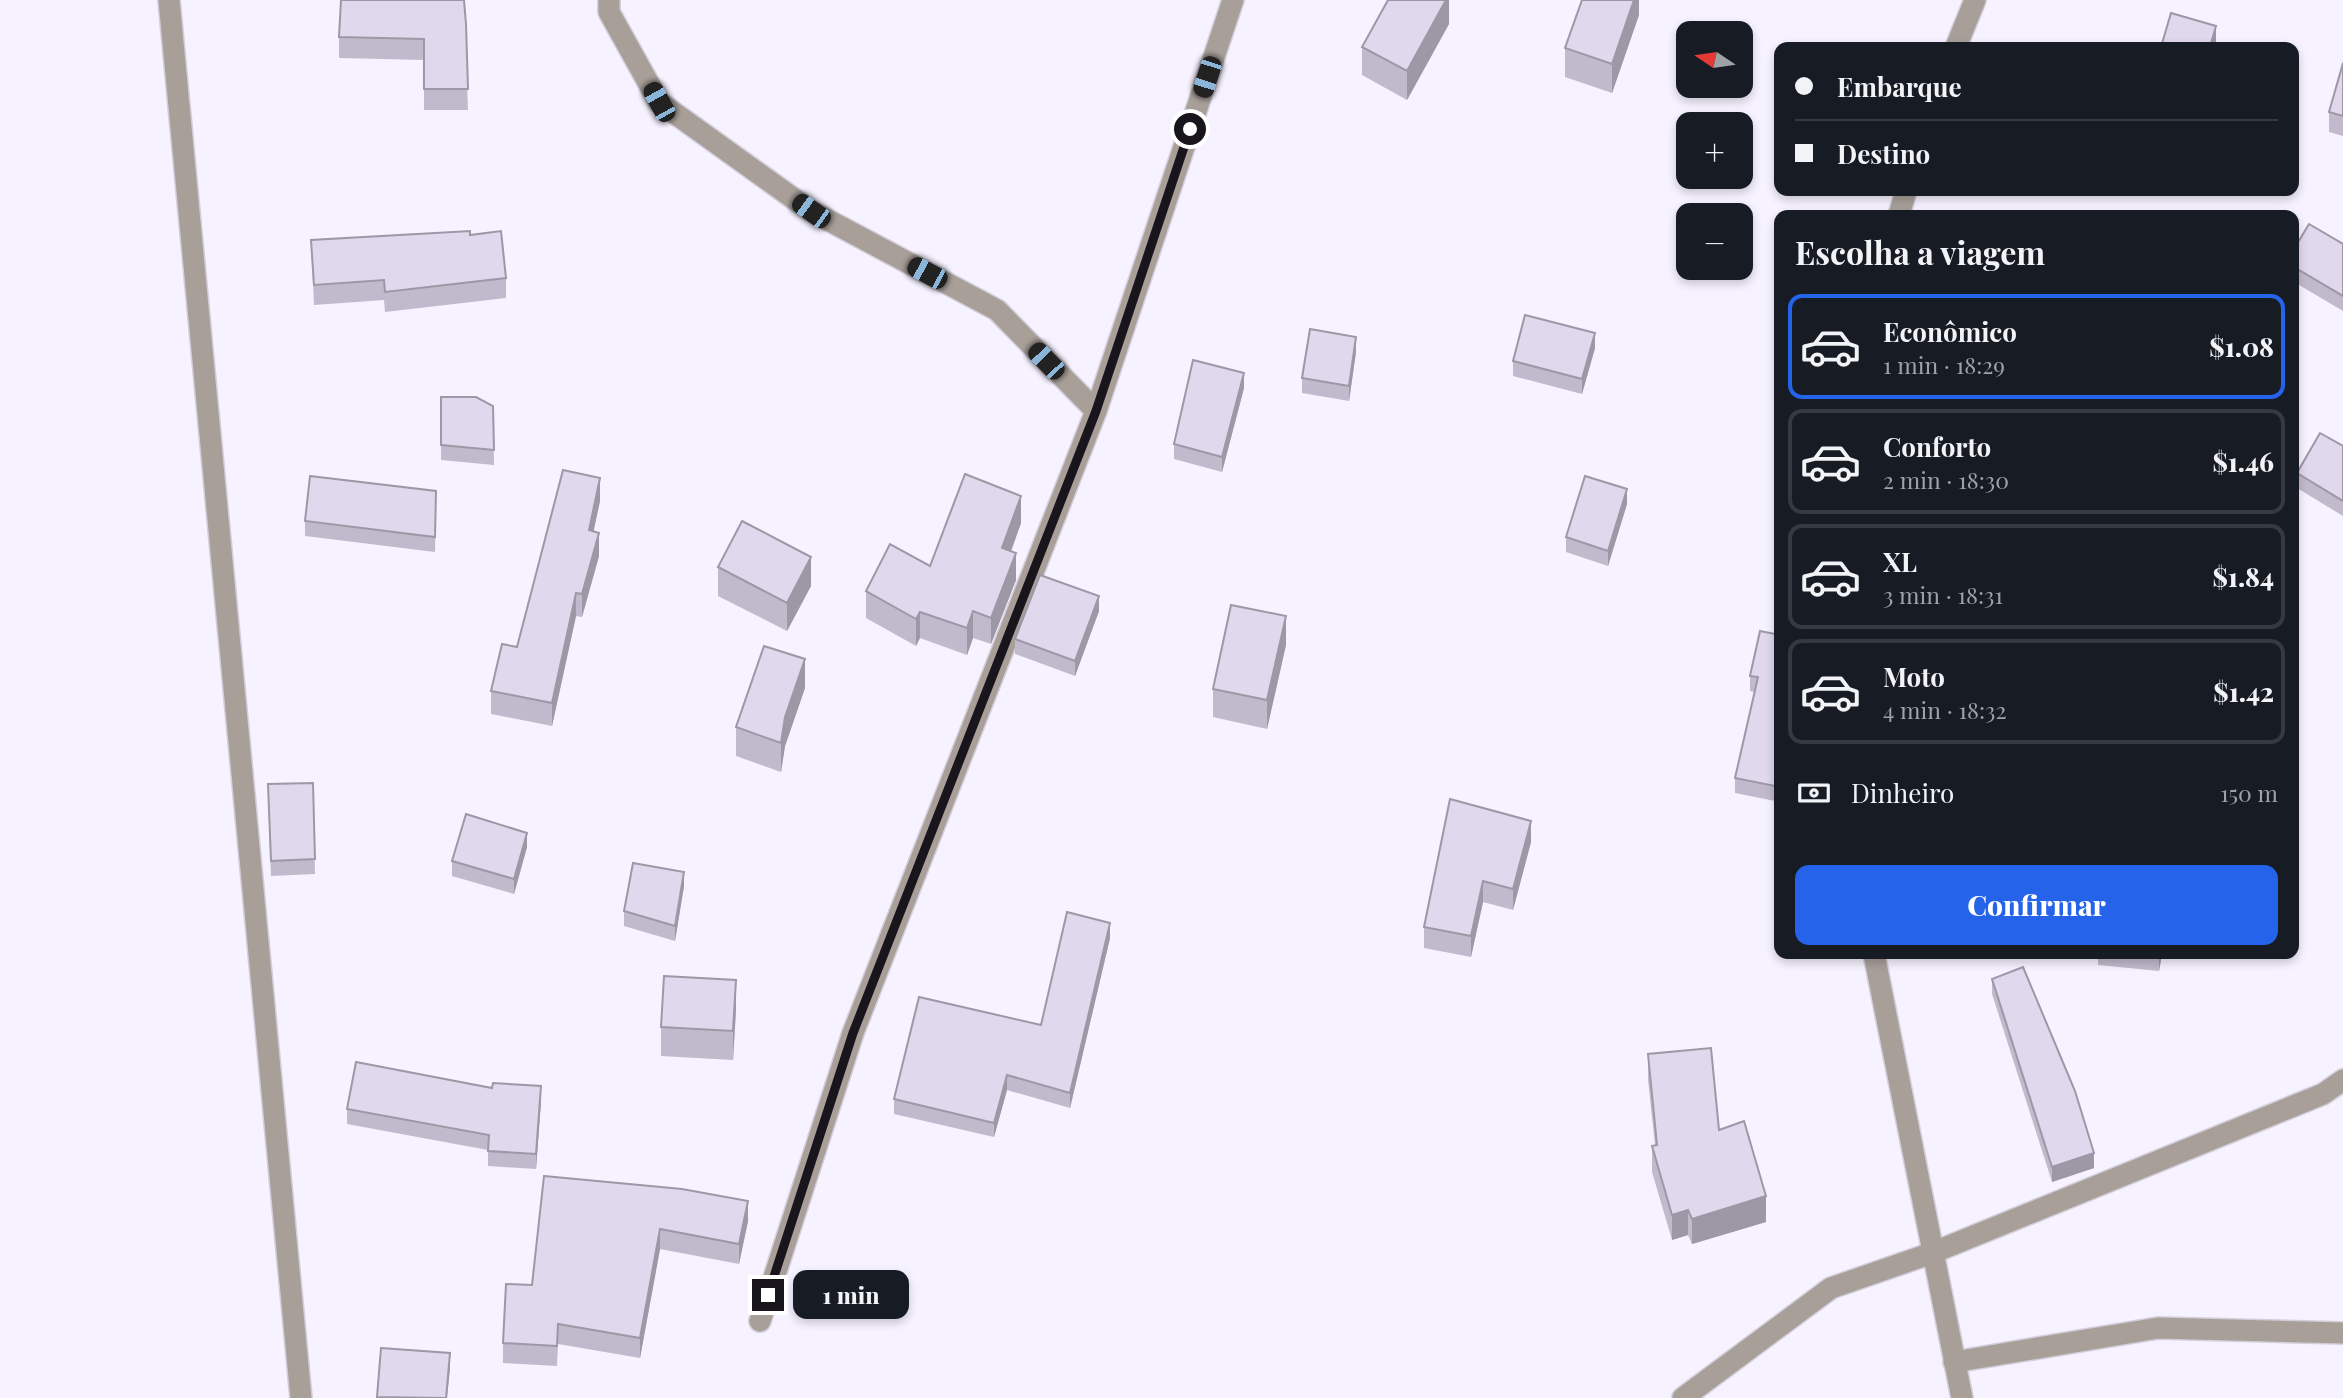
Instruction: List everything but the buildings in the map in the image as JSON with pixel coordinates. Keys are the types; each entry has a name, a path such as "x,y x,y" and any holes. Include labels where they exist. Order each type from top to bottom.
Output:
{"street":[{"path":"169,0 301,1398"},
{"path":"609,0 609,12 659,102 811,211 997,310 1096,411"},
{"path":"760,1321 853,1033 1096,411 1233,0"},
{"path":"1958,42 1975,0"},
{"path":"1875,959 1962,1398"},
{"path":"1683,1398 1831,1288 1932,1253 2323,1094 2343,1080"},
{"path":"1954,1362 2158,1328 2343,1333"}],"route":[{"path":"768,1295 853,1033 1096,411 1190,129"}]}
